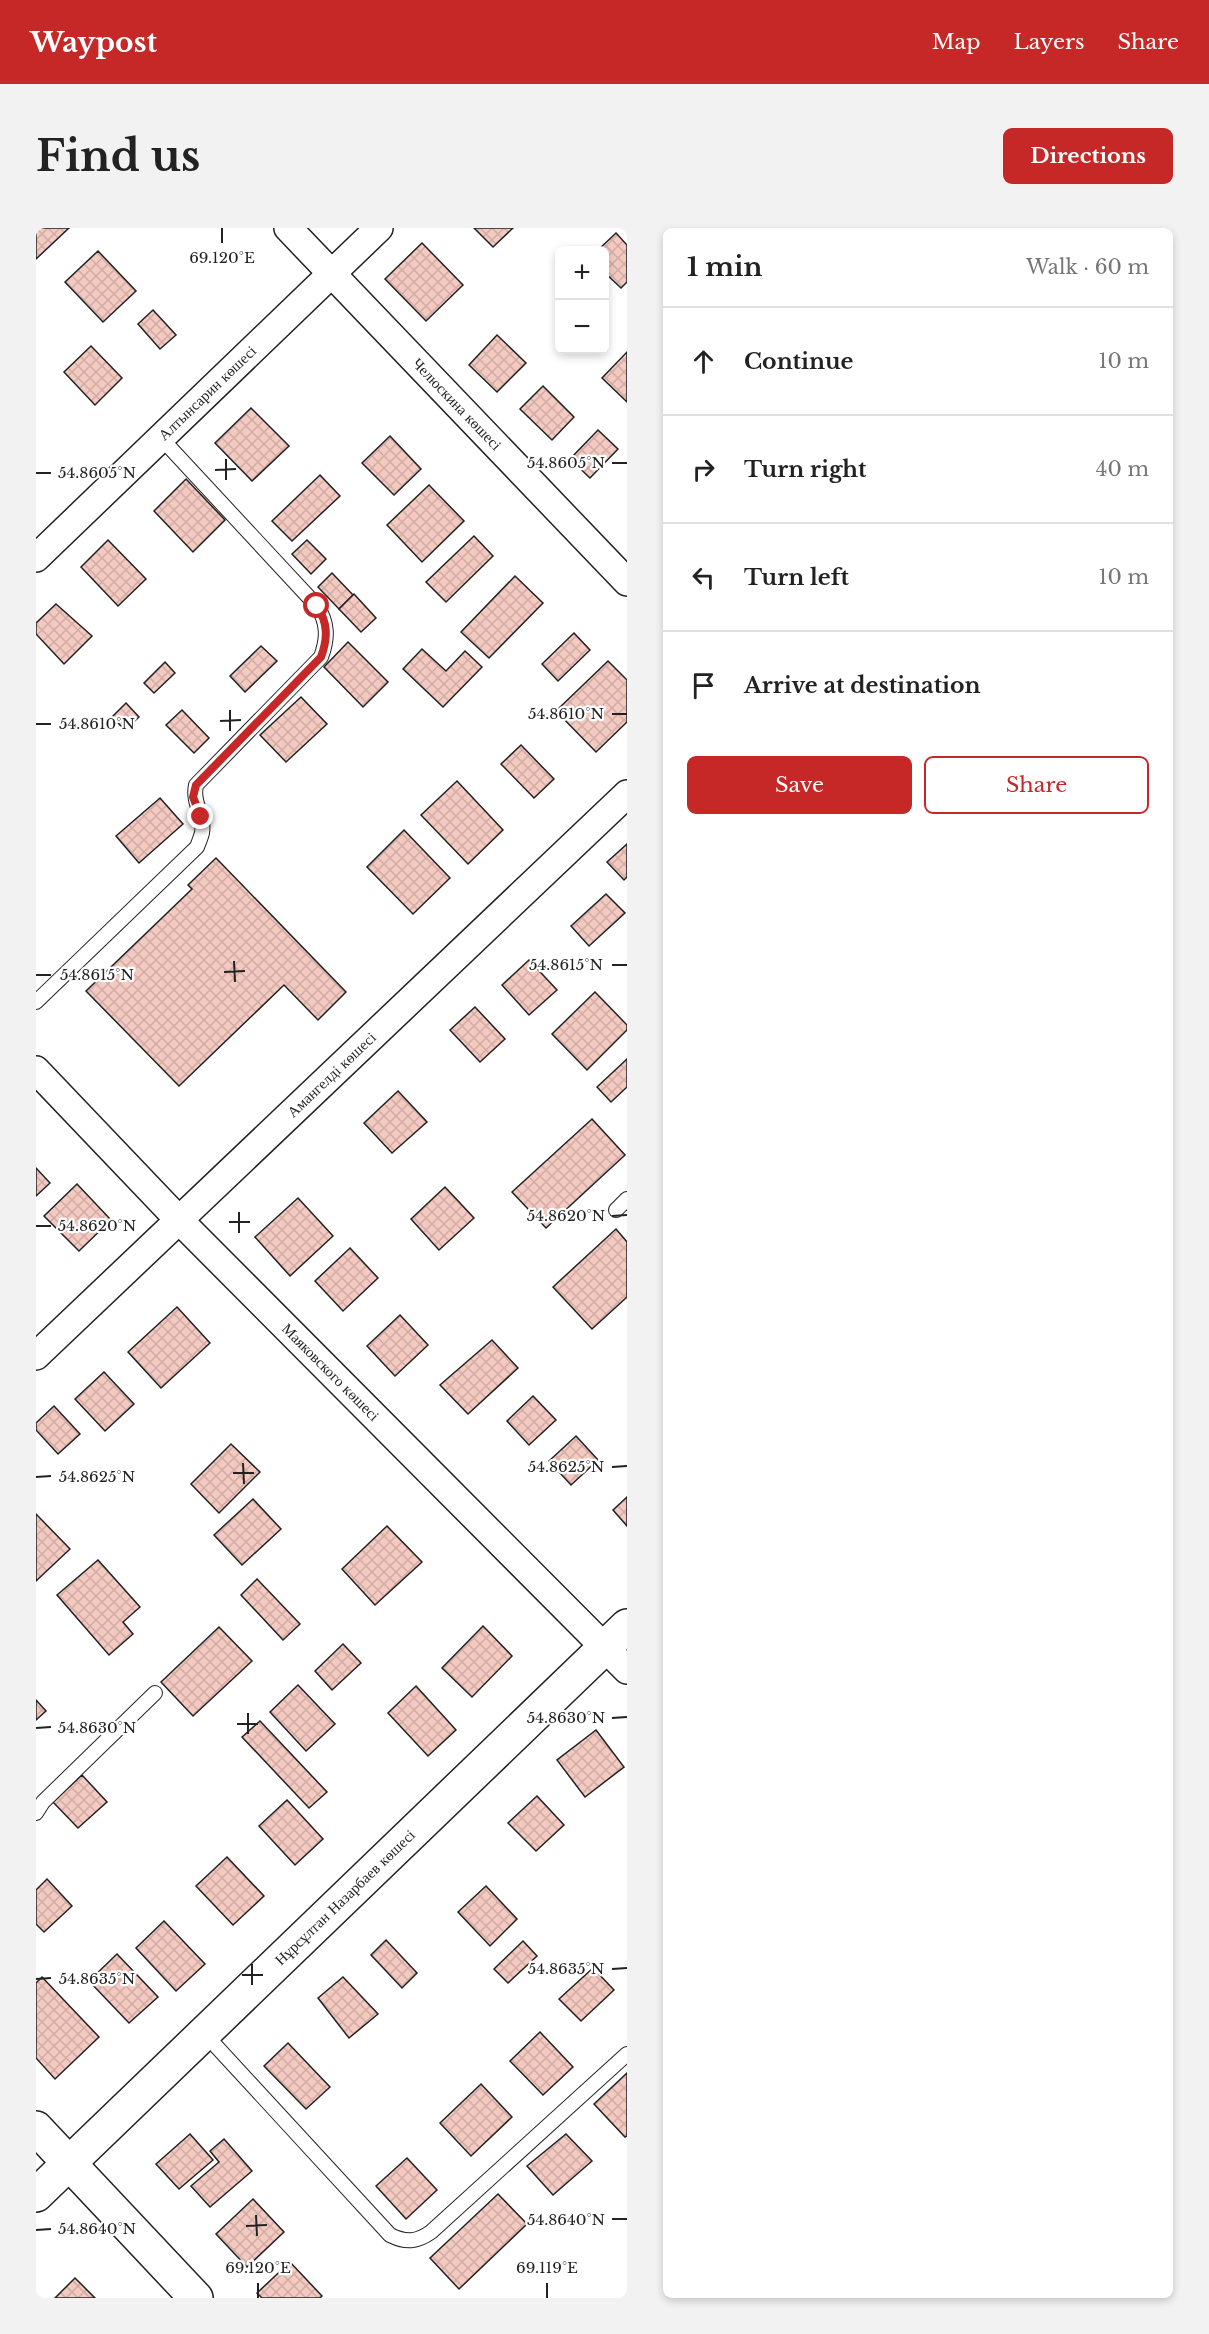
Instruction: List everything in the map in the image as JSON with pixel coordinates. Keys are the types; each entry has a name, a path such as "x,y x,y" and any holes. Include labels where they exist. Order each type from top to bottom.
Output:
{"street":[{"name":"Челюскина көшесі","path":"288,228 627,582"},
{"name":"Алтынсарин көшесі","path":"36,558 379,228"},
{"name":"Амангелді көшесі","path":"36,1356 627,794"},
{"name":"Маяковского көшесі","path":"36,1070 179,1220 616,1636 627,1670"},
{"name":"Нұрсұлтан Назарбаев көшесі","path":"36,2195 616,1636"},
{"path":"36,2128 196,2298"}],"lane":[{"path":"36,1002 197,847 202,832 201,817 193,797 196,785 321,657 325,645 327,630 317,606 160,438"},
{"path":"616,1210 627,1199"},
{"path":"36,1813 43,1802 155,1693"},
{"path":"204,2033 390,2235 411,2241 431,2232 627,2054"}],"building":[{"path":"36,228 69,228 36,259"},
{"path":"474,228 513,228 493,247"},
{"path":"616,233 627,245 627,282 621,288 609,277 609,246 602,246"},
{"path":"422,243 463,285 426,321 385,279"},
{"path":"98,251 136,291 103,322 65,282"},
{"path":"153,310 176,335 160,349 138,324"},
{"path":"497,335 526,363 497,392 469,365"},
{"path":"91,346 122,378 95,405 64,372"},
{"path":"627,352 627,402 602,378"},
{"path":"543,386 574,417 552,440 520,409"},
{"path":"251,408 289,446 252,481 215,443"},
{"path":"598,430 618,449 590,478 570,459"},
{"path":"390,436 421,469 394,495 362,463"},
{"path":"320,475 340,496 292,541 272,521"},
{"path":"186,479 225,520 193,552 154,511"},
{"path":"429,485 464,521 422,562 387,525"},
{"path":"474,536 493,556 446,602 426,582"},
{"path":"108,540 146,579 118,606 81,567"},
{"path":"307,540 326,559 311,574 292,554"},
{"path":"332,573 353,595 339,609 318,587"},
{"path":"515,576 543,603 489,658 461,632"},
{"path":"354,594 376,618 361,632 339,609"},
{"path":"56,604 92,636 64,664 36,634 36,623"},
{"path":"574,633 590,650 558,681 542,664"},
{"path":"348,642 388,682 363,707 324,667"},
{"path":"261,646 277,661 245,692 230,676"},
{"path":"422,649 446,671 465,651 482,667 443,707 403,669"},
{"path":"608,661 627,680 627,722 596,752 556,711"},
{"path":"165,662 175,673 154,693 144,683"},
{"path":"301,697 327,724 286,762 260,735"},
{"path":"126,703 139,717 125,730 112,717"},
{"path":"182,710 209,738 194,753 166,725"},
{"path":"521,745 554,779 534,798 501,764"},
{"path":"457,781 503,830 468,864 421,815"},
{"path":"160,798 183,824 139,863 116,836"},
{"path":"404,830 450,878 413,914 367,867"},
{"path":"627,844 627,877 624,880 607,862"},
{"path":"216,858 346,992 318,1020 284,985 179,1086 86,991 192,889 188,885"},
{"path":"606,894 625,913 589,946 571,926"},
{"path":"529,960 557,990 529,1015 502,985"},
{"path":"595,992 627,1025 627,1030 587,1070 552,1034"},
{"path":"475,1007 505,1039 480,1062 450,1030"},
{"path":"627,1059 627,1087 611,1102 597,1087"},
{"path":"398,1091 427,1122 392,1153 364,1123"},
{"path":"592,1119 625,1155 546,1228 512,1192"},
{"path":"36,1168 50,1183 36,1196"},
{"path":"77,1184 111,1220 79,1251 44,1216"},
{"path":"445,1187 474,1218 439,1250 411,1219"},
{"path":"298,1198 333,1236 290,1276 255,1237"},
{"path":"616,1229 627,1242 627,1297 592,1329 553,1287"},
{"path":"350,1248 378,1278 343,1311 315,1281"},
{"path":"177,1307 210,1343 161,1388 128,1352"},
{"path":"400,1315 428,1345 395,1376 367,1346"},
{"path":"492,1340 518,1368 468,1414 440,1385"},
{"path":"104,1372 134,1404 105,1431 75,1399"},
{"path":"533,1396 556,1420 529,1445 507,1421"},
{"path":"54,1406 80,1434 58,1454 36,1430 36,1423"},
{"path":"576,1436 598,1460 571,1485 549,1461"},
{"path":"231,1444 260,1472 219,1513 191,1484"},
{"path":"627,1497 627,1526 613,1510"},
{"path":"253,1499 281,1529 242,1565 214,1535"},
{"path":"36,1514 70,1549 36,1581"},
{"path":"387,1526 422,1562 375,1605 342,1569"},
{"path":"98,1560 140,1607 123,1622 133,1634 109,1655 57,1595"},
{"path":"257,1579 300,1624 283,1640 241,1595"},
{"path":"483,1626 512,1656 472,1697 442,1668"},
{"path":"219,1627 252,1661 193,1716 161,1682"},
{"path":"343,1644 361,1663 332,1690 315,1671"},
{"path":"298,1685 335,1724 306,1751 270,1712"},
{"path":"416,1686 456,1730 428,1756 388,1713"},
{"path":"36,1700 46,1711 36,1720"},
{"path":"260,1721 327,1792 309,1808 242,1737"},
{"path":"596,1730 624,1767 585,1797 557,1760"},
{"path":"82,1775 107,1802 78,1828 53,1802"},
{"path":"537,1796 564,1825 536,1851 508,1823"},
{"path":"287,1800 323,1839 295,1865 259,1826"},
{"path":"227,1857 264,1896 233,1925 196,1886"},
{"path":"47,1879 72,1906 44,1932 36,1924 36,1890"},
{"path":"486,1886 517,1919 490,1946 458,1912"},
{"path":"164,1921 205,1964 176,1991 136,1948"},
{"path":"386,1940 417,1973 402,1988 371,1955"},
{"path":"523,1941 537,1956 508,1983 494,1969"},
{"path":"117,1954 158,1997 129,2023 89,1981"},
{"path":"593,1968 614,1990 581,2021 559,1999"},
{"path":"42,1977 99,2037 55,2079 36,2058 36,1983"},
{"path":"343,1977 378,2014 349,2038 318,1998"},
{"path":"540,2032 573,2067 543,2095 510,2061"},
{"path":"288,2043 330,2087 306,2109 264,2066"},
{"path":"627,2073 627,2136 625,2137 594,2104"},
{"path":"481,2084 512,2117 471,2156 440,2123"},
{"path":"190,2134 213,2160 179,2189 156,2164"},
{"path":"566,2134 592,2161 553,2195 527,2166"},
{"path":"224,2139 252,2171 210,2207 191,2186 219,2162 210,2151"},
{"path":"407,2158 437,2190 406,2219 376,2186"},
{"path":"498,2194 527,2224 459,2289 430,2258"},
{"path":"253,2199 284,2232 247,2267 216,2234"},
{"path":"290,2262 322,2296 320,2298 262,2298 257,2293"},
{"path":"75,2278 95,2298 55,2298"}],"route":[{"path":"201,817 193,797 196,785 321,657 327,630 317,606"}]}
